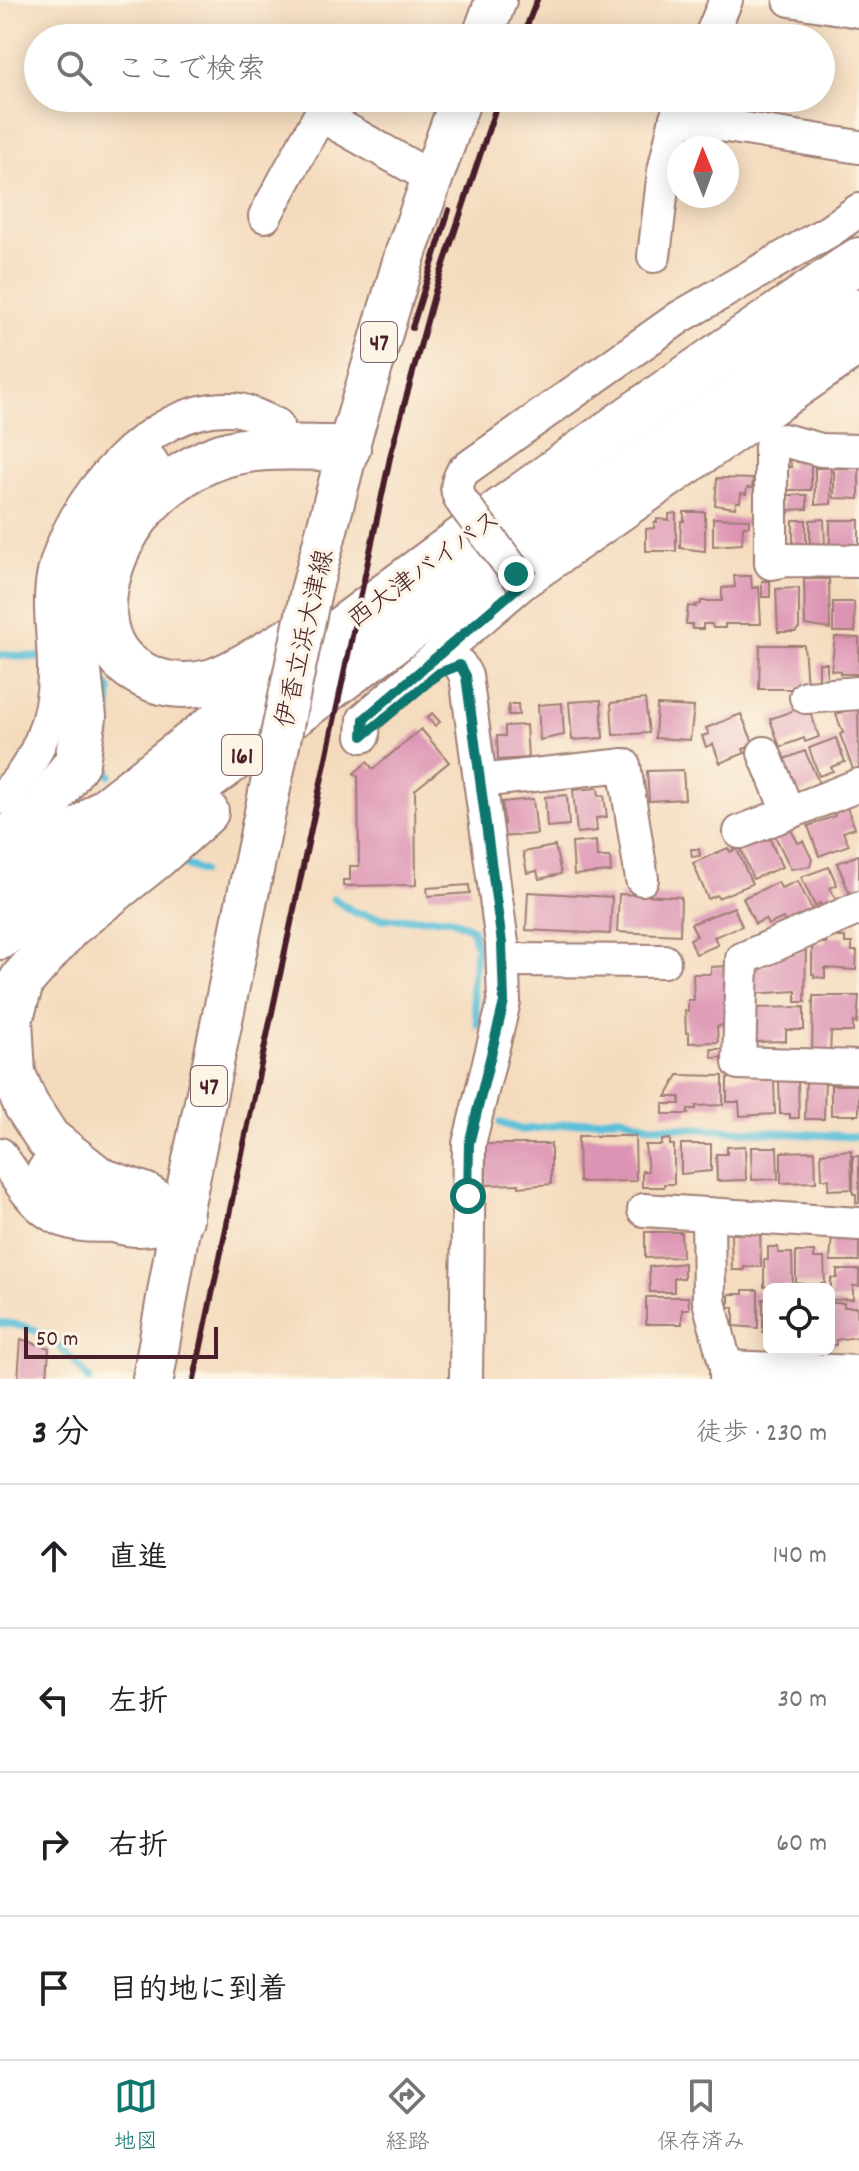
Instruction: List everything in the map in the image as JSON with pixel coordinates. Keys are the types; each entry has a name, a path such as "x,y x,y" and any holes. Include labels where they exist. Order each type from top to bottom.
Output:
{"highway":[{"name":"西大津バイパス","path":"0,893 210,727 401,583 712,358 859,260"},
{"name":"西大津バイパス","path":"0,937 118,846 504,579 573,510 859,311"},
{"path":"0,845 44,808 77,762 84,717 73,618 78,567 101,514 141,468 183,443 228,428 293,426 348,448"},
{"path":"348,448 262,449 221,456 189,471 160,491 134,521 105,587 103,617 111,645 126,665 151,680 180,685 211,682 401,583"},
{"path":"181,1218 144,1195 100,1180 48,1139 26,1105 13,1074 10,1020 22,980 69,926 157,856 226,793 504,579"},
{"path":"0,1114 64,1189 99,1215 136,1224 181,1218"}],"main road":[{"path":"487,24 496,0"},
{"name":"伊香立浜大津線","path":"153,1379 181,1218 311,591 348,448 406,252 456,112"}],"street":[{"path":"716,24 726,0"},
{"path":"790,0 859,11"},
{"path":"654,256 664,171 680,112"},
{"path":"699,112 859,147"},
{"path":"265,216 320,115 432,178"},
{"path":"504,579 457,495 456,483 463,471 680,317 831,230 859,210"},
{"path":"460,665 439,673 363,736 364,719 504,579 761,418 859,349"},
{"path":"0,798 34,757 51,709 53,577 68,533 91,493 119,461 156,431 190,417 233,409 277,425"},
{"path":"466,1379 469,1144 504,1002 503,960 466,676 460,665 460,655 591,552 722,459 761,418"},
{"path":"859,451 821,450 783,440 771,446 771,563 787,560 859,561"},
{"path":"806,697 859,693"},
{"path":"764,753 788,812"},
{"path":"480,781 624,765 642,879"},
{"path":"740,832 859,785"},
{"path":"859,908 742,959 739,1063 859,1067"},
{"path":"503,960 664,961"},
{"path":"0,1154 34,1201 62,1223 102,1227 136,1224"},
{"path":"644,1210 859,1224"},
{"path":"708,1214 709,1301 726,1373 859,1372"}],"building":[{"path":"790,457 797,457 797,462 811,462 811,490 782,490 782,467 791,467"},
{"path":"815,468 831,468 831,504 815,505"},
{"path":"834,468 859,468 859,499 834,498"},
{"path":"717,478 753,479 752,488 747,488 746,494 741,493 740,502 736,502 735,508 715,505"},
{"path":"782,495 807,495 807,509 782,513"},
{"path":"684,512 705,512 705,551 680,548"},
{"path":"676,513 676,551 646,551 646,529 654,528 657,519 669,520 669,514"},
{"path":"713,518 749,519 749,526 743,526 742,544 713,546"},
{"path":"824,519 825,548 810,549 810,520"},
{"path":"793,520 806,520 806,548 793,548"},
{"path":"830,520 859,520 859,546 830,549"},
{"path":"734,576 751,576 752,588 759,587 761,624 725,624 725,628 713,628 712,624 703,624 703,629 692,629 692,624 686,624 688,606 696,607 701,601 722,601 722,588 735,587"},
{"path":"804,579 829,579 830,629 805,625"},
{"path":"762,581 770,581 770,597 762,597"},
{"path":"799,588 799,628 795,632 778,632 776,589"},
{"path":"833,602 854,602 855,632 833,632"},
{"path":"835,637 859,638 859,674 840,674 840,671 831,670"},
{"path":"760,645 804,645 807,686 759,689"},
{"path":"819,663 827,663 827,679 819,680"},
{"path":"645,699 649,733 613,735 611,703"},
{"path":"601,700 603,738 572,740 569,702"},
{"path":"562,703 564,735 540,740 538,705"},
{"path":"509,704 518,704 519,715 508,715"},
{"path":"657,705 694,707 690,740 655,738"},
{"path":"808,705 819,737 805,742 804,738 780,747 770,719"},
{"path":"858,706 859,770 854,772 836,714"},
{"path":"432,713 440,722 435,726 427,718"},
{"path":"741,714 754,745 743,749 745,753 720,763 713,744 706,747 702,736 709,734 706,728"},
{"path":"526,725 528,758 498,760 497,736 505,736 505,726"},
{"path":"421,729 449,762 415,790 416,885 343,886 343,880 350,880 350,866 359,866 358,777 354,773 367,762 373,769"},
{"path":"836,738 845,762 819,776 809,748"},
{"path":"805,751 820,785 793,796 784,759"},
{"path":"683,770 685,799 649,801 647,771"},
{"path":"598,788 599,796 604,795 607,817 596,818 597,831 577,833 573,790"},
{"path":"567,795 569,825 547,827 545,797"},
{"path":"533,799 537,834 501,837 500,824 504,824 502,802"},
{"path":"846,805 855,828 843,832 849,845 819,856 808,826 835,816 833,809"},
{"path":"789,826 798,843 803,841 812,859 810,866 791,869 774,834"},
{"path":"769,837 782,867 753,879 741,849"},
{"path":"596,841 597,857 610,857 611,872 574,875 572,843"},
{"path":"555,846 561,874 539,879 537,871 527,873 523,852"},
{"path":"728,848 730,852 737,849 752,884 708,899 693,863"},
{"path":"691,849 699,849 700,856 692,857"},
{"path":"859,855 859,893 851,897 837,863"},
{"path":"829,867 837,885 830,888 836,900 822,907 820,903 815,906 801,877"},
{"path":"798,881 812,910 786,923 783,918 768,925 765,919 755,924 743,898 778,882 781,888"},
{"path":"469,885 470,893 428,896 427,888"},
{"path":"528,892 612,897 610,934 526,930"},
{"path":"619,894 681,897 680,935 617,932"},
{"path":"734,907 742,926 714,937 718,945 696,954 690,939 697,936 691,924"},
{"path":"826,937 845,937 845,943 852,943 852,951 857,951 856,970 825,968 825,978 814,977 812,943 826,943"},
{"path":"800,944 806,944 805,1002 796,1002 796,991 752,994 752,965 771,965 770,956 800,952"},
{"path":"726,966 728,1025 717,1026 718,1042 689,1043 685,1011 688,1011 688,1000 694,1000 693,974 711,974 711,967"},
{"path":"813,996 859,996 857,1023 853,1022 853,1032 831,1032 830,1056 812,1055"},
{"path":"804,1007 804,1030 786,1030 786,1041 753,1042 753,1008"},
{"path":"711,1049 724,1049 724,1057 712,1058"},
{"path":"678,1075 723,1076 723,1105 696,1106 696,1109 688,1109 688,1114 663,1114 663,1104 680,1104 680,1097 666,1097"},
{"path":"806,1076 825,1076 824,1119 805,1119"},
{"path":"774,1077 775,1114 740,1116 739,1102 727,1102 727,1078"},
{"path":"798,1079 799,1118 790,1118 790,1114 780,1114 779,1080"},
{"path":"831,1085 859,1085 859,1115 831,1115"},
{"path":"578,1136 635,1136 636,1181 579,1182"},
{"path":"670,1139 670,1145 674,1145 674,1184 642,1187 642,1171 648,1171 645,1145 662,1145 662,1140"},
{"path":"486,1144 551,1144 551,1184 519,1187 519,1184 486,1185"},
{"path":"681,1144 711,1144 711,1171 681,1174"},
{"path":"745,1146 746,1180 717,1181 716,1154 727,1154 727,1147"},
{"path":"751,1147 777,1147 778,1179 752,1180"},
{"path":"851,1150 852,1189 828,1190 829,1179 822,1179 821,1153"},
{"path":"815,1151 816,1182 781,1183 781,1152"},
{"path":"853,1156 859,1156 859,1203 856,1203 856,1194 853,1194"},
{"path":"750,1230 760,1230 761,1267 732,1270 731,1234 750,1233"},
{"path":"645,1232 681,1232 682,1257 645,1258"},
{"path":"832,1235 859,1235 859,1261 830,1261"},
{"path":"768,1247 778,1247 778,1253 792,1253 793,1283 764,1283 764,1260 768,1260"},
{"path":"796,1252 814,1252 814,1258 824,1258 825,1283 796,1283"},
{"path":"684,1263 684,1278 674,1278 674,1292 650,1292 649,1267"},
{"path":"837,1270 859,1270 859,1286 853,1286 853,1299 835,1300 835,1283 831,1283 831,1278 837,1278"},
{"path":"743,1290 758,1290 758,1328 734,1326 734,1307 729,1307 729,1294 743,1294"},
{"path":"646,1297 688,1297 689,1309 682,1309 682,1324 646,1324"},
{"path":"835,1303 857,1307 858,1337 836,1340 836,1345"},
{"path":"21,1339 49,1348 47,1379 18,1379"}],"waterway":[{"path":"0,655 38,657"},
{"path":"99,676 110,690 104,763 110,775"},
{"path":"175,861 202,871"},
{"path":"334,899 354,912 384,919 449,918 472,929 477,947 472,988 478,1025"},
{"path":"501,1123 522,1130 620,1117 650,1126 859,1137"},
{"path":"0,1323 15,1324 40,1333 71,1357 89,1379"}],"railway":[{"path":"528,24 537,0"},
{"path":"194,1379 391,453 436,288 494,112"},
{"path":"412,328 449,210"}],"route":[{"path":"468,1196 469,1144 504,1002 502,943 466,676 460,665 439,673 363,736 364,719 523,583 516,574"}]}
